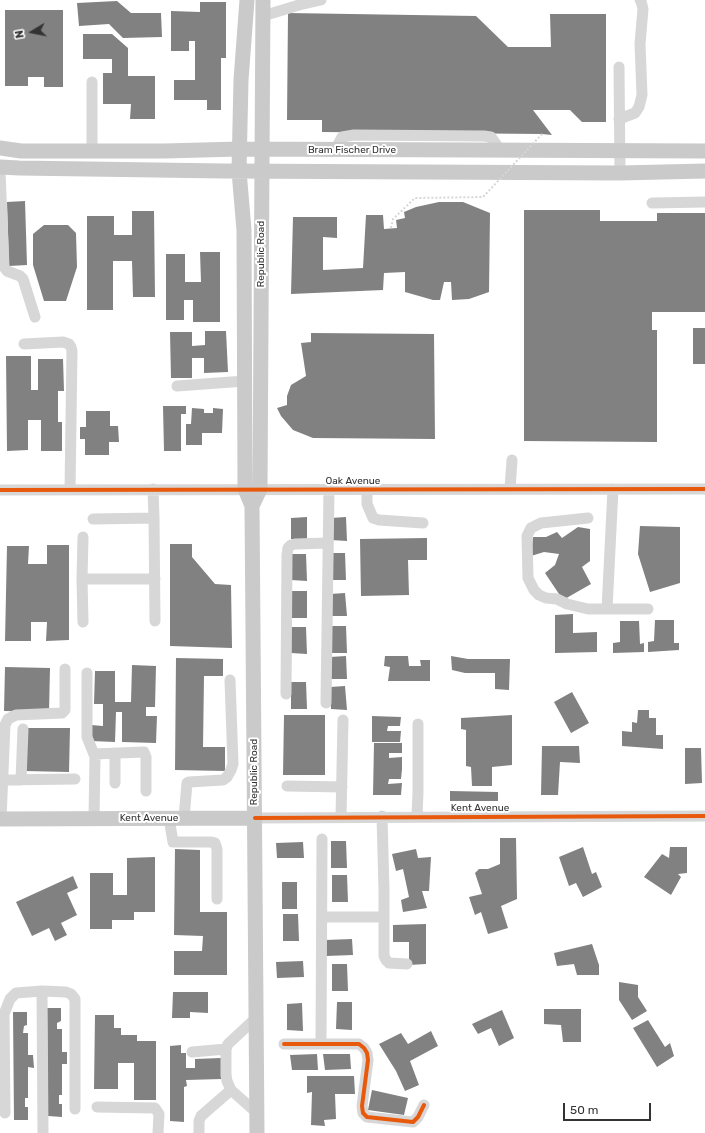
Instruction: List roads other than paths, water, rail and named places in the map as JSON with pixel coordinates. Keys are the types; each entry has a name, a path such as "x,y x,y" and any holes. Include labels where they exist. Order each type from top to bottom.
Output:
{"main road":[{"name":"Republic Road","path":"247,0 241,80 239,171 244,230 245,489 252,506 257,1133"},
{"name":"Republic Road","path":"252,506 260,489 263,0"},
{"name":"Bram Fischer Drive","path":"0,148 21,151 240,149 705,151"},
{"name":"Bram Fischer Drive","path":"0,167 239,171 620,173 705,171"},
{"name":"Kent Avenue","path":"1,819 255,818"}],"street":[{"path":"263,16 321,0"},
{"path":"619,119 635,113 639,107 642,95 640,44 643,9 640,0"},
{"path":"619,67 620,173"},
{"path":"92,82 92,151"},
{"path":"0,172 4,267 7,271 20,276 23,279 35,316"},
{"path":"652,203 705,202"},
{"path":"24,344 63,342 69,344 71,347 70,490"},
{"path":"177,386 245,381"},
{"path":"510,489 512,460"},
{"path":"153,489 155,621"},
{"path":"326,703 329,489"},
{"path":"367,489 367,504 373,518 379,520 423,523"},
{"path":"607,609 613,489"},
{"name":"Oak Avenue","path":"0,490 705,489"},
{"path":"93,519 154,518"},
{"path":"588,518 541,523 530,528 527,536 528,578 534,590 539,595 546,598 557,599 567,604 588,609 648,609"},
{"path":"83,537 83,622"},
{"path":"286,694 288,548 295,544 328,543"},
{"path":"82,579 155,579"},
{"path":"1,819 5,725 8,719 16,715 62,713 65,710 65,670"},
{"path":"87,673 87,737 94,754 94,818"},
{"path":"217,899 217,849 215,843 174,842 177,818 187,783 223,780 227,777 231,770 233,764 230,680"},
{"path":"341,817 343,720"},
{"path":"417,816 418,724"},
{"path":"21,780 23,729"},
{"path":"94,754 144,752 146,757 146,790"},
{"path":"115,753 115,783"},
{"path":"3,780 74,779"},
{"path":"287,786 342,787"},
{"path":"382,816 384,956 389,963 407,964"},
{"name":"Kent Avenue","path":"255,818 382,816 705,816"},
{"path":"321,1044 322,839"},
{"path":"322,917 384,917"},
{"path":"42,991 43,1133"},
{"path":"5,1113 4,1014 10,999 16,993 42,991 66,992 71,994 74,999 75,1108"},
{"path":"192,1052 228,1045 256,1018"},
{"path":"284,1044 359,1044 364,1048 367,1053 368,1060 362,1106 363,1113 367,1117 413,1122 418,1117 424,1105"},
{"path":"228,1045 227,1081 231,1090 257,1113"},
{"path":"199,1133 199,1121 201,1116 231,1090"},
{"path":"97,1107 155,1108 159,1114 158,1133"}]}
